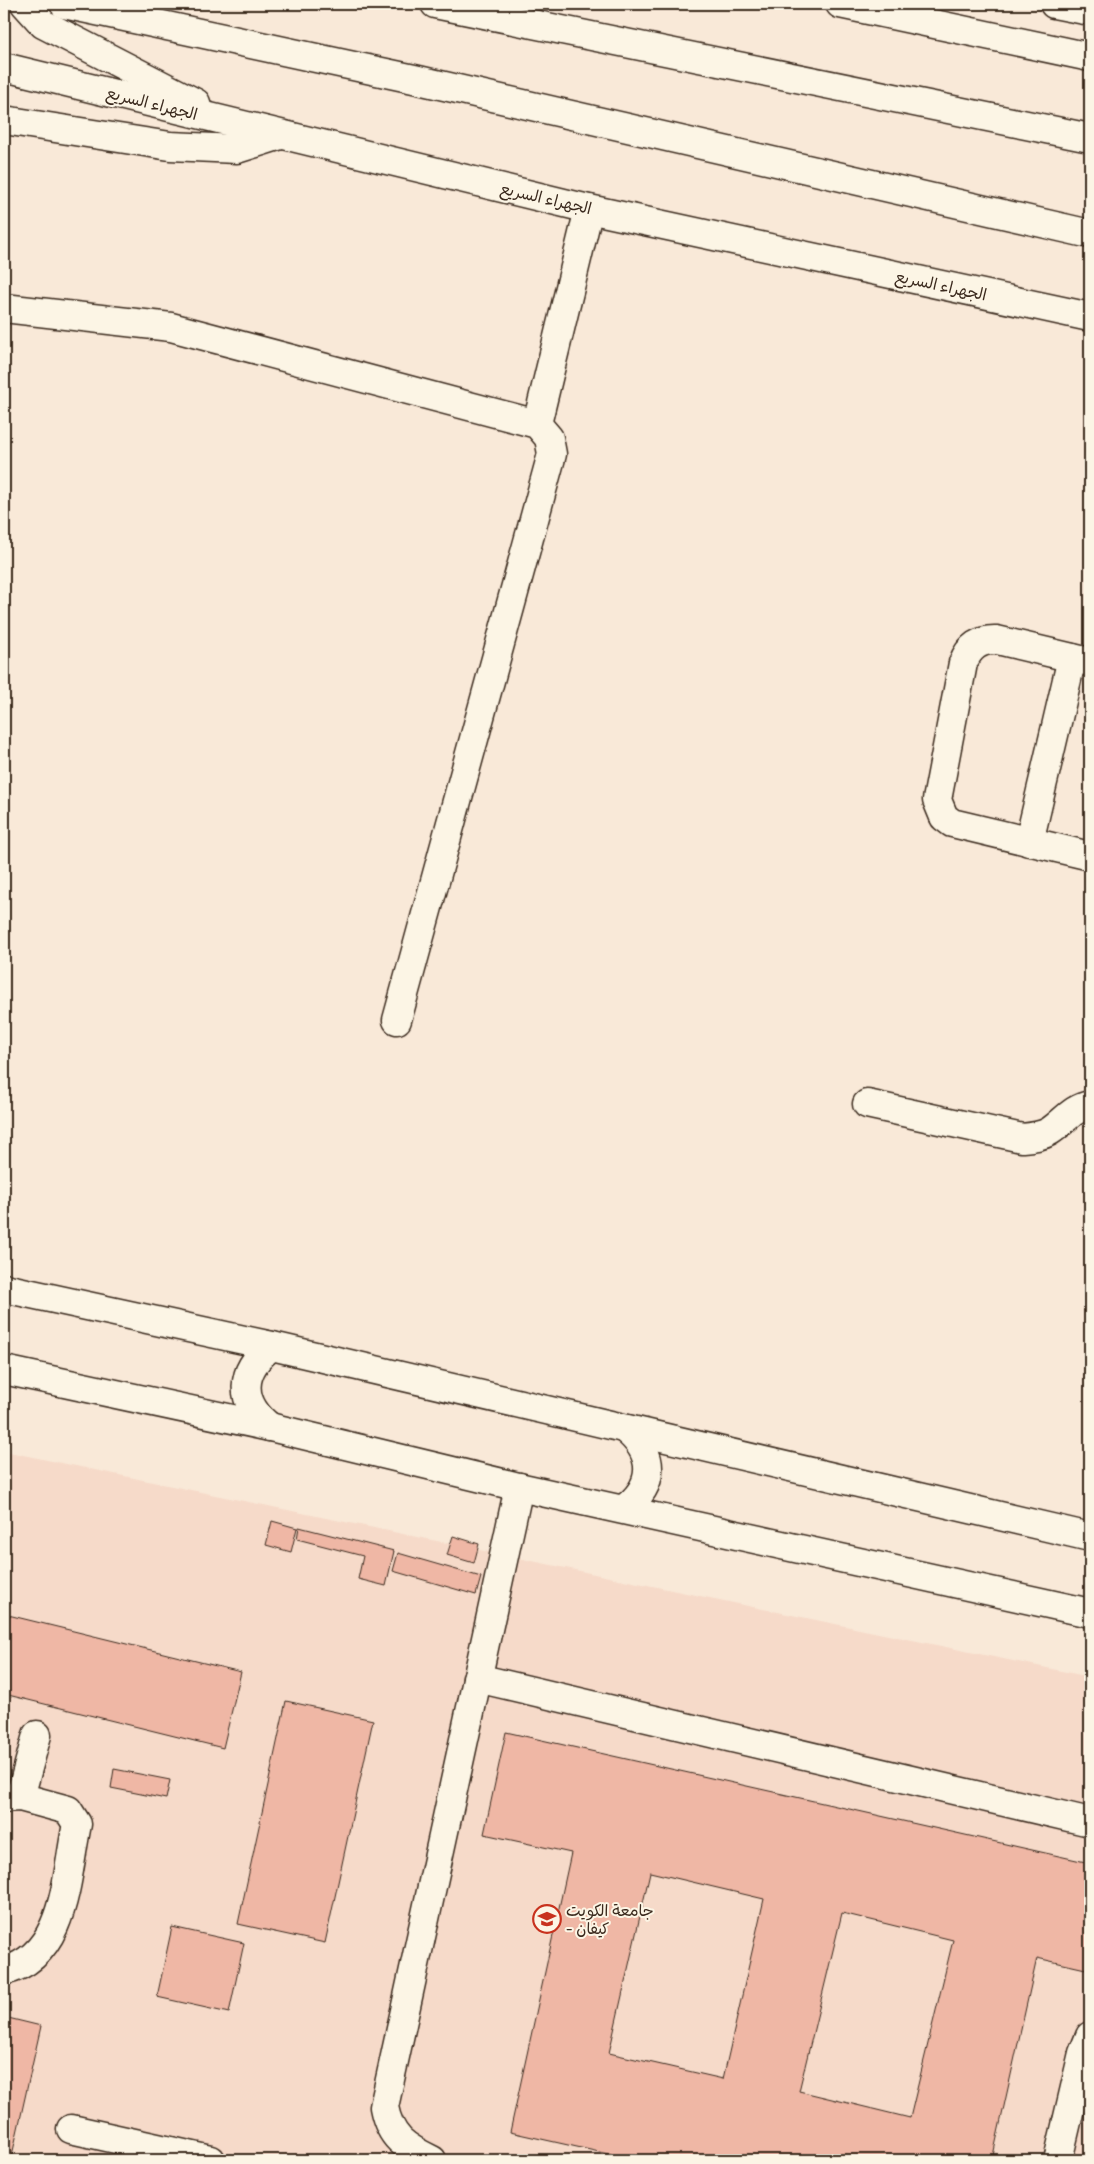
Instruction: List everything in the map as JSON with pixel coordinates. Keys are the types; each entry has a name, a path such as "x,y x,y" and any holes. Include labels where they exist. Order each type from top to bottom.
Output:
{"main road":[{"path":"25,4 43,24 240,125"},
{"path":"64,4 414,79 1090,234"},
{"path":"435,4 1090,138"},
{"path":"840,4 904,10 1090,57"},
{"path":"1054,4 1090,11"},
{"name":"الجهراء السريع","path":"4,67 589,209 1090,317"},
{"path":"4,120 170,146 238,149 282,135"},
{"path":"537,424 589,209"},
{"path":"4,308 171,327 537,424 549,438 552,454 398,1020"},
{"path":"1029,842 1081,660 988,640 972,647 963,663 937,790 936,800 939,809 952,823 1029,842 1090,856"},
{"path":"867,1104 1022,1138 1036,1137 1049,1131 1072,1112 1090,1105"},
{"path":"4,1288 272,1346 1090,1537"},
{"path":"270,1427 253,1410 249,1402 246,1386 250,1370 259,1356 272,1346"},
{"path":"4,1370 270,1427 519,1487 1090,1613"},
{"path":"624,1509 637,1500 645,1485 649,1469 646,1453 638,1439 625,1428"},
{"path":"428,2159 412,2151 399,2140 387,2122 384,2107 519,1487"},
{"path":"477,1678 1090,1822"},
{"path":"4,1971 16,1968 41,1949 57,1922 77,1824 68,1810 12,1798 37,1735"},
{"path":"1058,2160 1082,2053 1090,2036"},
{"path":"71,2129 211,2160"}],"shaded area":[{"name":"جامعة الكويت - كيفان","path":"4,1451 1090,1677 1090,2160 4,2160"}],"building":[{"path":"272,1521 297,1528 291,1552 266,1545"},
{"path":"299,1527 394,1551 386,1586 358,1579 363,1556 297,1539"},
{"path":"453,1536 479,1544 474,1563 447,1555"},
{"path":"398,1553 481,1577 476,1595 393,1571"},
{"path":"4,1614 241,1672 223,1748 4,1694"},
{"path":"286,1701 373,1720 325,1943 238,1924"},
{"path":"506,1732 1090,1863 1090,1970 1037,1958 992,2160 635,2160 510,2132 571,1853 484,1834","holes":["650,1872 764,1899 723,2079 609,2053","842,1913 953,1940 910,2118 799,2091"]},
{"path":"114,1769 170,1780 166,1799 111,1788"},
{"path":"172,1927 244,1943 229,2013 157,1997"},
{"path":"4,2017 41,2026 11,2160 4,2160"}],"place":[{"name":"جامعة الكويت - كيفان","path":"547,1919"}]}
